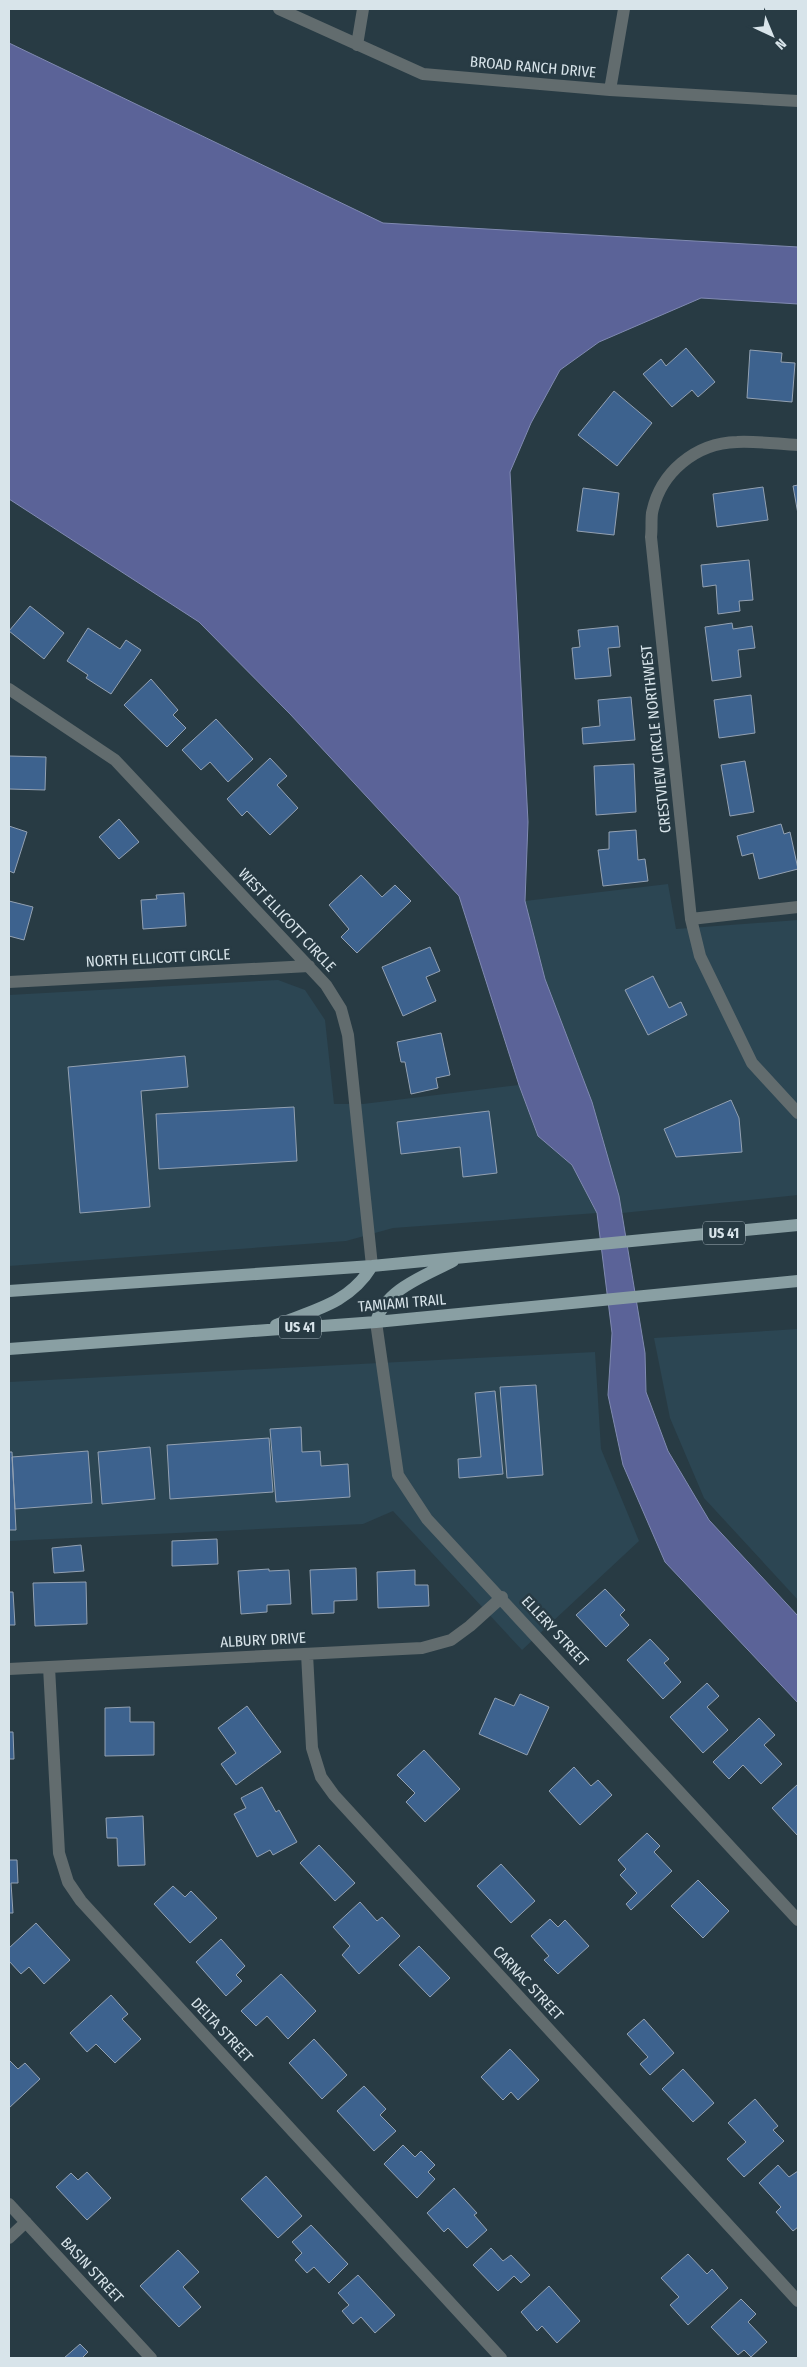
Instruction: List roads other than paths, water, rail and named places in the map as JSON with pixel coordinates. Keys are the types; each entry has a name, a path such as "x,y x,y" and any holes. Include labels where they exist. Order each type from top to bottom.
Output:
{"main road":[{"name":"US 41","path":"9,1291 372,1266 650,1241 798,1225"},
{"path":"376,1322 379,1312 387,1300 400,1289 457,1258"},
{"path":"262,1330 332,1303 351,1293 363,1281 372,1266"},
{"name":"TAMIAMI TRAIL","path":"9,1349 376,1322 798,1281"}],"street":[{"name":"BROAD RANCH DRIVE","path":"279,9 357,46 424,74 610,90 798,101"},
{"path":"357,46 363,9"},
{"path":"610,90 624,9"},
{"name":"CRESTVIEW CIRCLE NORTHWEST","path":"798,445 736,442 706,447 681,463 662,486 652,514 651,537 691,918 700,956 752,1063 798,1113"},
{"name":"WEST ELLICOTT CIRCLE","path":"9,689 115,760 326,985 341,1009 348,1035 372,1266"},
{"path":"691,918 798,907"},
{"name":"NORTH ELLICOTT CIRCLE","path":"9,982 309,966"},
{"name":"ELLERY STREET","path":"376,1322 398,1475 427,1519 502,1597 798,1920"},
{"name":"ALBURY DRIVE","path":"9,1669 422,1648 451,1640 470,1626 502,1597"},
{"name":"CARNAC STREET","path":"307,1654 312,1748 321,1777 334,1795 798,2301"},
{"name":"DELTA STREET","path":"49,1667 59,1853 68,1882 81,1901 501,2358"},
{"name":"BASIN STREET","path":"9,2204 151,2358"},
{"path":"9,2238 26,2222"}],"water":[{"path":"9,43 383,223 798,247 798,304 701,298 599,342 560,370 531,423 510,472 528,822 525,901 545,979 592,1102 619,1196 645,1353 646,1392 668,1451 709,1520 798,1616 798,1703 665,1562 623,1465 608,1395 612,1333 597,1213 572,1165 538,1136 519,1085 459,896 290,714 199,622 9,499"}]}
